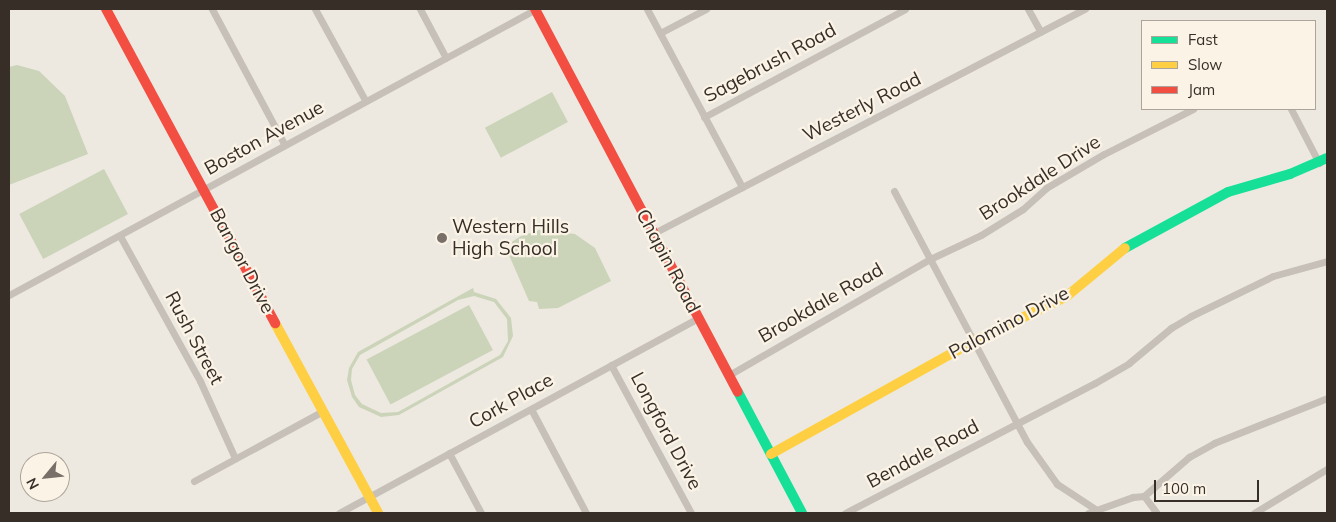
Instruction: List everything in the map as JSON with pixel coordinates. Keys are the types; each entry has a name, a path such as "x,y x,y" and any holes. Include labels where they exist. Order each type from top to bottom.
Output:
{"street":[{"name":"Bangor Drive","path":"106,9 378,513"},
{"path":"212,9 284,144"},
{"path":"315,9 365,100"},
{"path":"420,9 446,58"},
{"name":"Boston Avenue","path":"9,295 204,190 365,100 536,9"},
{"name":"Chapin Road","path":"536,9 802,513"},
{"path":"647,9 742,186"},
{"path":"660,33 706,9"},
{"name":"Sagebrush Road","path":"704,117 905,9"},
{"path":"1028,9 1041,32"},
{"name":"Westerly Road","path":"654,233 1085,9"},
{"name":"Brookdale Drive","path":"930,259 981,235 1023,209 1046,188 1104,154 1191,110"},
{"path":"1292,110 1323,160"},
{"name":"Palomino Drive","path":"771,454 974,341 1067,296 1120,250 1228,192 1323,160"},
{"path":"894,191 1016,423 1048,475 1092,511 1144,496 1189,457 1214,443 1327,398"},
{"name":"Rush Street","path":"120,236 200,381 235,458"},
{"name":"Brookdale Road","path":"729,375 930,259"},
{"name":"Bendale Road","path":"845,513 1130,363 1172,328 1191,316 1273,276 1327,261"},
{"name":"Cork Place","path":"339,513 698,318"},
{"name":"Longford Drive","path":"611,365 691,513"},
{"path":"530,409 586,513"},
{"path":"194,481 323,411"},
{"path":"449,453 481,513"},
{"path":"1254,513 1327,469"},
{"path":"1144,496 1157,513"}],"green space":[{"path":"17,65 39,71 65,96 88,154 9,185 9,67"},
{"path":"552,92 568,122 501,158 485,128"},
{"path":"104,169 128,214 43,259 19,214"},
{"path":"539,230 575,234 595,248 611,281 558,308 539,309 537,302 529,301 505,246 521,236"},
{"path":"473,288 474,292 496,299 511,318 513,336 503,357 399,415 381,417 359,407 352,397 347,380 349,368 358,352","holes":["474,296 494,302 507,319 508,341 500,355 398,412 381,413 362,404 355,395 351,380 352,369 360,355 458,300"]},
{"path":"469,305 493,350 391,404 367,359"}],"traffic: fast":[{"path":"1125,248 1228,192 1290,174 1327,158"},
{"path":"738,392 802,513"}],"traffic: slow":[{"path":"771,454 974,341 1067,296 1125,248"},
{"path":"275,323 378,513"}],"traffic: jam":[{"path":"106,9 275,323"},
{"path":"535,9 738,392"}],"place":[{"name":"Western Hills High School","path":"442,238"}]}
